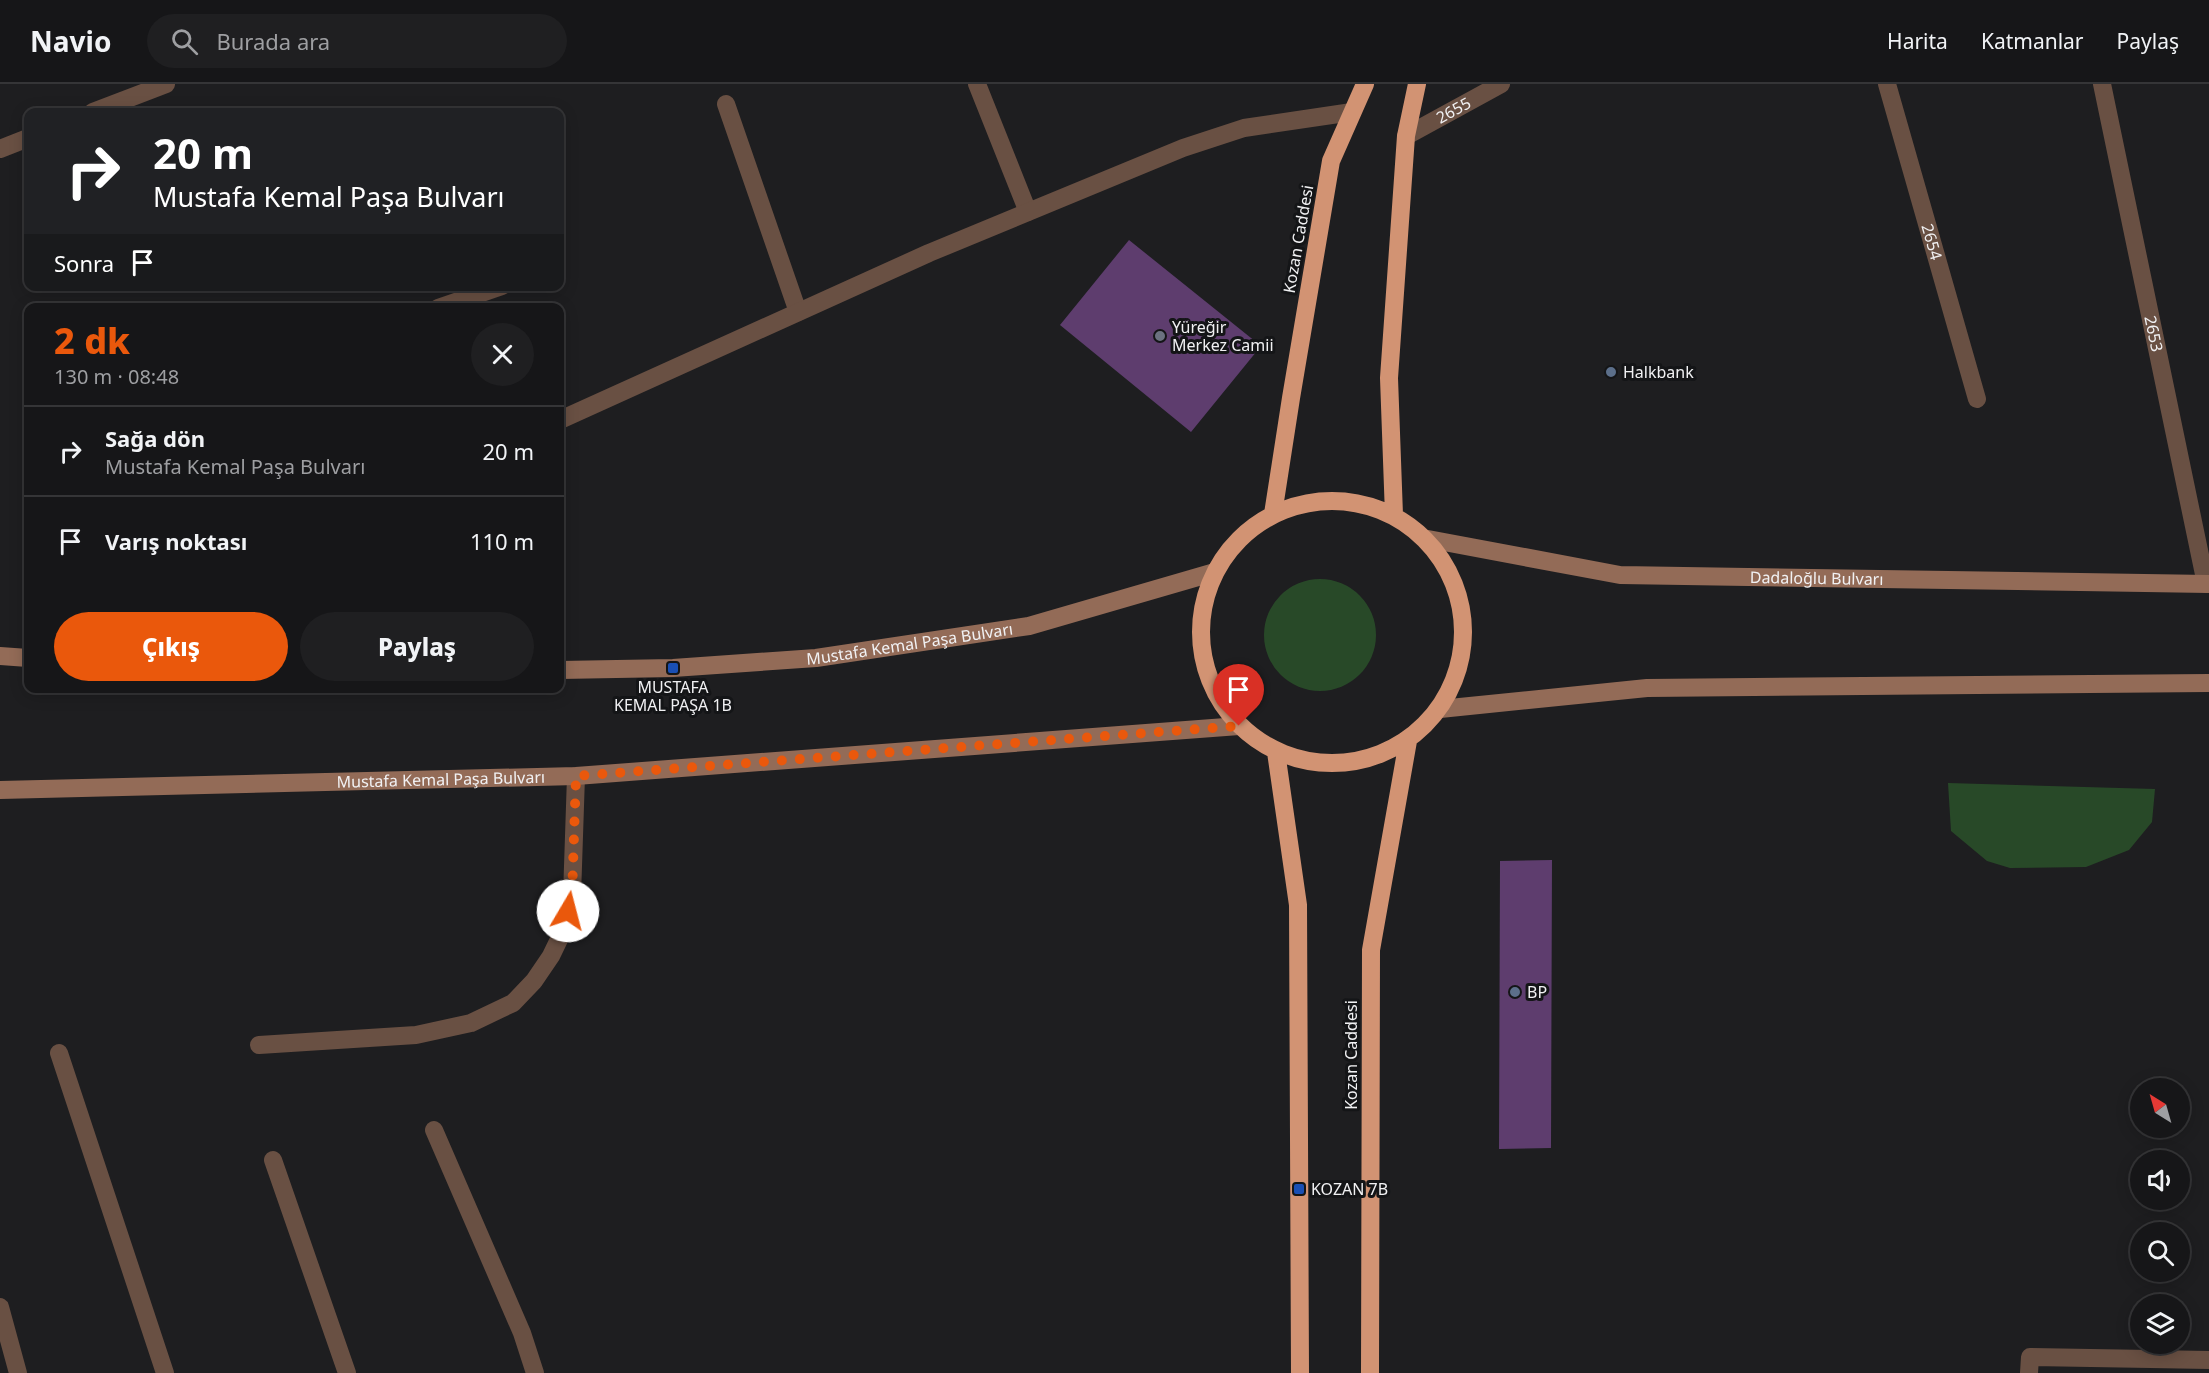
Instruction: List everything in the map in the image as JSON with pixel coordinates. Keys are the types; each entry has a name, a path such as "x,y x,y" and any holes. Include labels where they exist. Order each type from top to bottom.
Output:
{"highway":[{"name":"Kozan Caddesi","path":"1274,514 1331,161 1365,84"},
{"path":"1394,515 1389,378 1406,136 1417,84"},
{"path":"1313,501 1355,502 1394,515 1428,539 1453,577 1464,621 1460,667 1440,709 1408,741 1366,760 1320,764 1276,752 1239,726 1214,692 1202,653 1202,611 1215,572 1240,538 1274,514 1313,501"},
{"name":"Kozan Caddesi","path":"1370,1373 1371,950 1408,741"},
{"path":"1276,752 1298,905 1300,1373"}],"main road":[{"name":"Dadaloğlu Bulvarı","path":"1428,539 1620,575 2208,584"},
{"name":"Mustafa Kemal Paşa Bulvarı","path":"564,670 673,668 816,658 1029,626 1215,572"},
{"path":"0,656 24,658"},
{"path":"1440,709 1647,688 2209,683"},
{"name":"Mustafa Kemal Paşa Bulvarı","path":"0,790 576,776 1239,726"}],"street":[{"path":"103,108 166,84"},
{"path":"976,84 1028,212"},
{"name":"2655","path":"1406,136 1501,84"},
{"name":"2654","path":"1887,84 1977,399"},
{"name":"2653","path":"2102,84 2208,584"},
{"path":"726,104 798,312"},
{"path":"564,418 929,253 1183,148 1244,128 1352,112"},
{"path":"0,149 24,140"},
{"path":"453,303 487,291"},
{"path":"259,1045 416,1035 471,1023 513,1003 546,965 565,927 572,896 576,776"},
{"path":"59,1053 165,1373"},
{"path":"434,1130 522,1333 535,1373"},
{"path":"273,1160 347,1373"},
{"path":"0,1307 18,1373"},
{"path":"2029,1373 2030,1357 2209,1360"}],"green space":[{"path":"1320,579 1341,584 1359,596 1371,614 1376,635 1371,656 1359,674 1341,686 1320,691 1299,686 1281,674 1269,656 1264,635 1269,614 1281,596 1299,584"},
{"path":"1948,783 2155,789 2152,822 2129,850 2086,867 2010,868 1987,861 1951,831"}],"building":[{"name":"Yüreğir Merkez Camii","path":"1129,240 1261,346 1191,432 1060,325"},
{"path":"1552,860 1551,1148 1499,1149 1500,861"}],"place":[{"name":"Yüreğir Merkez Camii","path":"1160,336"},
{"name":"Halkbank","path":"1611,372"},
{"name":"MUSTAFA KEMAL PAŞA 1B","path":"673,668"},
{"name":"BP","path":"1515,992"},
{"name":"KOZAN 7B","path":"1299,1189"}],"route":[{"path":"568,911 572,896 576,776 1239,726"}]}
